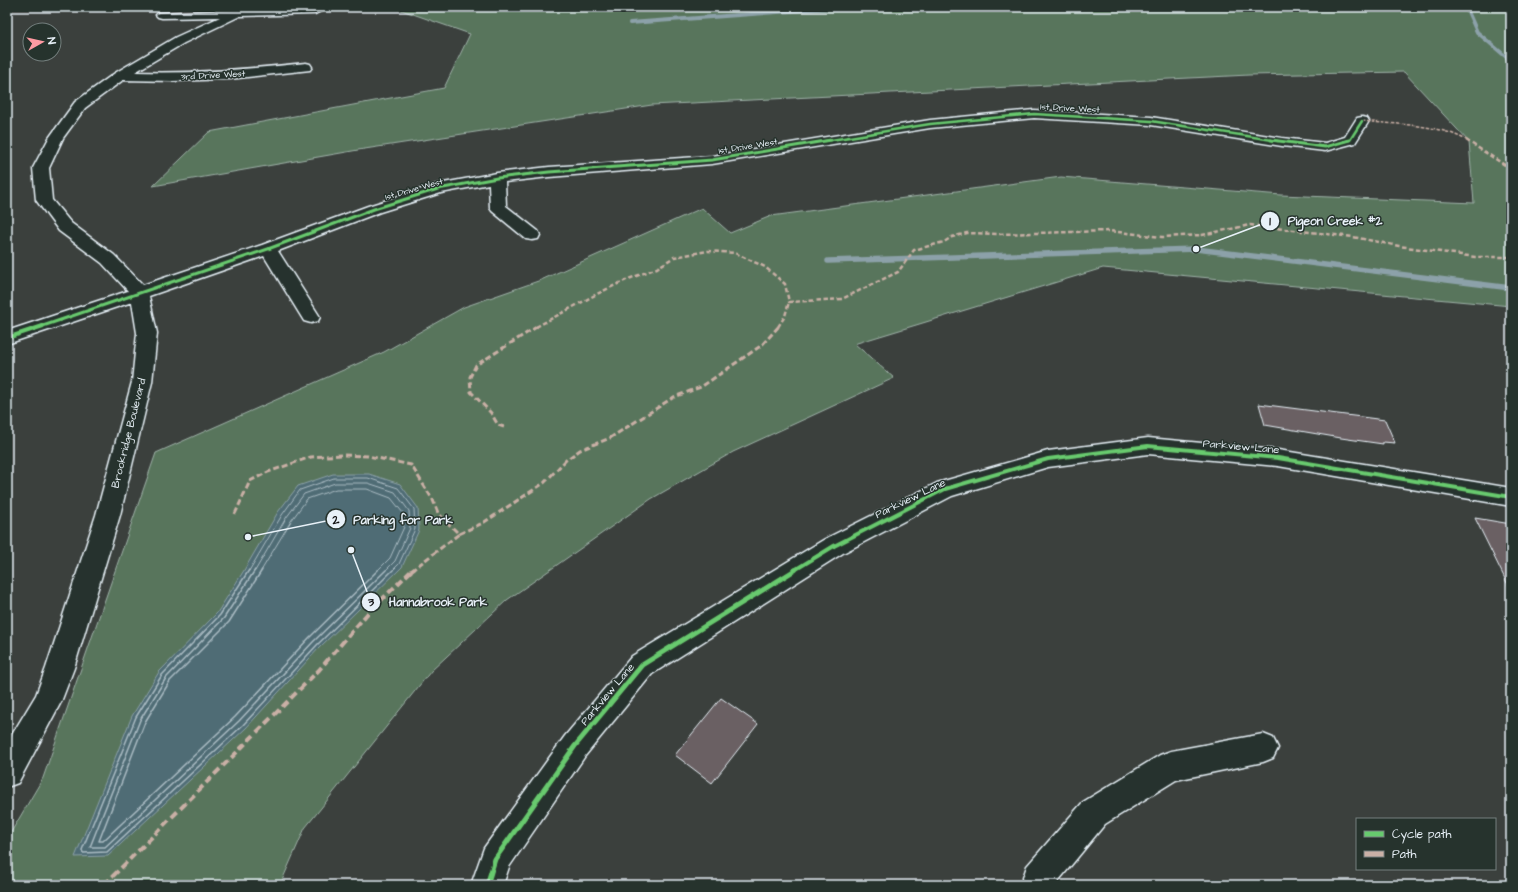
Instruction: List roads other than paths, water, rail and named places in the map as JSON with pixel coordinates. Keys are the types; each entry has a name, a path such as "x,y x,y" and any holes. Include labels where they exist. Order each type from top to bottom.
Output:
{"street":[{"path":"139,292 108,259 65,227 44,200 41,168 56,138 80,105 120,76 180,40 243,10"},
{"path":"162,15 243,10 315,10"},
{"name":"3rd Drive West","path":"120,76 173,77 229,75 306,67"},
{"name":"1st Drive West","path":"7,338 268,249 381,207 438,189 497,178 549,172 712,160 930,124 1034,114 1151,121 1282,142 1325,146 1350,140 1362,121"},
{"path":"497,178 498,208 532,235"},
{"path":"268,249 312,317"},
{"name":"Brookridge Boulevard","path":"7,772 47,702 60,668 108,515 142,382 147,333 139,292"},
{"name":"Parkview Lane","path":"487,885 495,859 575,746 642,665 834,546 945,489 1048,459 1148,446 1278,458 1511,497"},
{"path":"1039,885 1039,878 1094,813 1171,766 1263,748"}],"water":[{"path":"333,474 369,474 400,484 418,508 419,530 402,567 319,648 246,728 108,856 75,857 132,716 159,672 217,613 278,512 298,486"}],"waterway":[{"path":"630,23 845,7"},
{"path":"1466,7 1477,32 1511,61"},
{"path":"828,261 1196,249 1511,288"}],"place":[{"name":"Pigeon Creek #2","path":"1196,249"},
{"name":"Parking for Park","path":"248,537"},
{"name":"Hannabrook Park","path":"351,550"}]}
